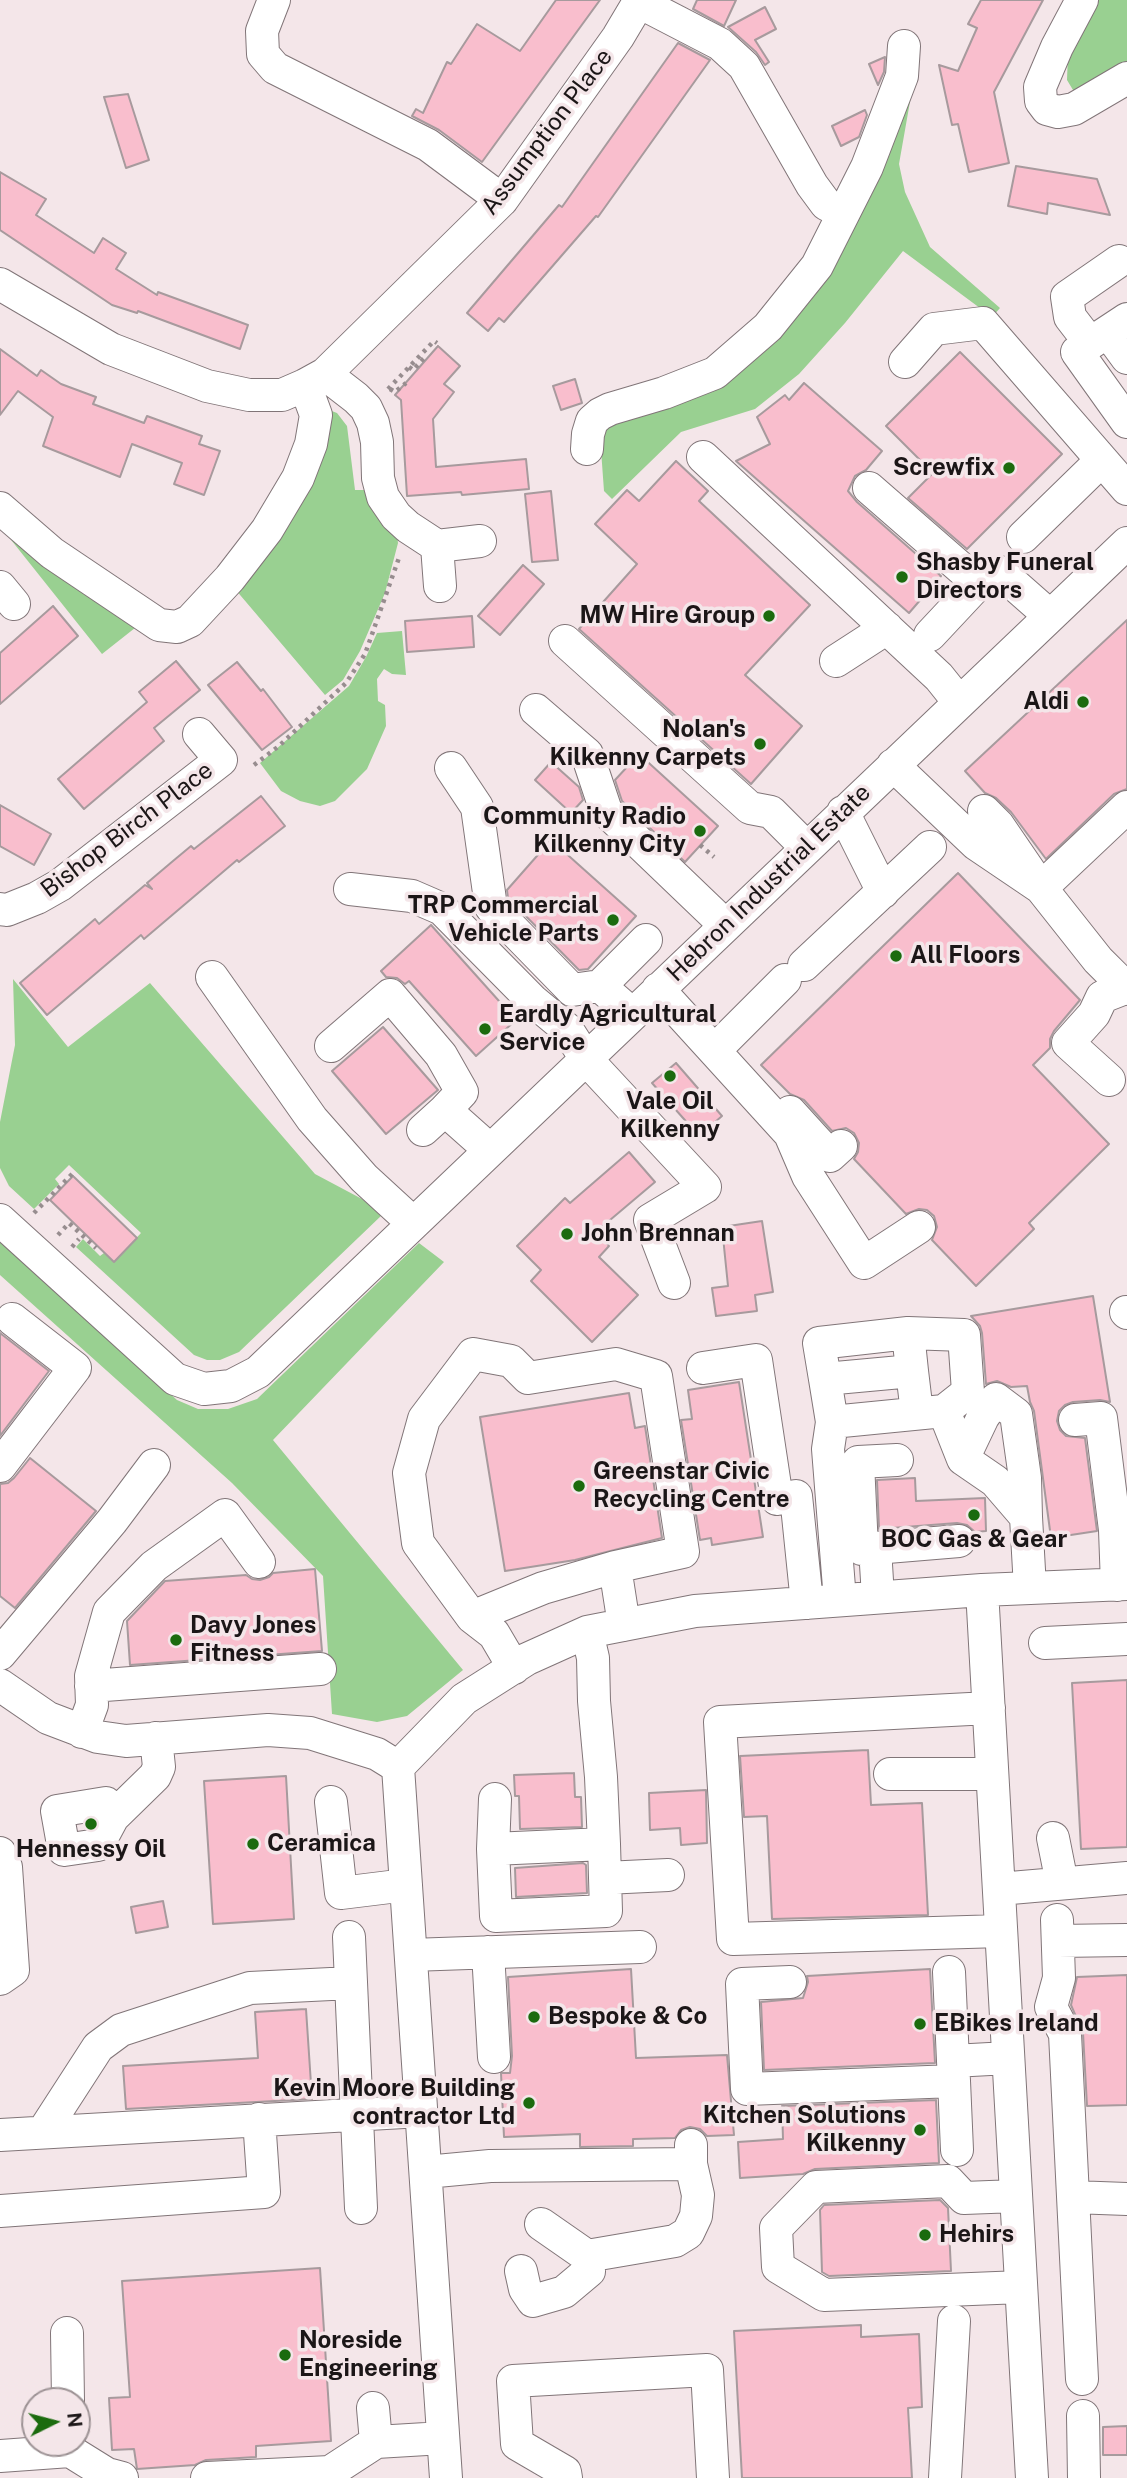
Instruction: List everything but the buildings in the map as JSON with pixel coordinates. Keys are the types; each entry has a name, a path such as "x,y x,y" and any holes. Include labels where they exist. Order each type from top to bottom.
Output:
{"street":[{"path":"274,0 262,31 264,54 275,68 428,145 502,200"},
{"path":"1082,0 1056,47 1041,87 1041,101 1048,109 1058,112 1074,109 1127,78"},
{"path":"639,1 719,44 744,66 812,185 826,204 843,213"},
{"name":"Assumption Place","path":"0,284 111,349 207,386 249,395 282,394 315,380 502,200 618,37 639,1"},
{"path":"587,449 587,434 592,421 610,408 664,393 715,373 768,327 817,266 867,167 902,76 905,46"},
{"path":"1119,261 1067,297 1070,317 1108,332 1127,358"},
{"path":"905,362 934,329 983,323 1127,489"},
{"path":"1108,332 1077,352 1127,422"},
{"path":"0,508 52,553 159,625 177,627 190,621 230,578 267,530 298,478 312,444 316,415 315,380 356,398 366,408 377,442 378,478 383,497 396,516 437,546 480,541"},
{"path":"704,457 939,677 959,702"},
{"path":"1023,537 1101,461"},
{"path":"869,488 978,583"},
{"name":"Hebron Industrial Estate","path":"0,1220 175,1379 204,1389 232,1386 258,1372 1127,543"},
{"path":"437,546 440,586"},
{"path":"930,635 988,573 1000,572 1050,616"},
{"path":"836,661 887,628"},
{"path":"565,641 750,807 771,812 806,847"},
{"path":"536,710 587,754 606,811 725,925"},
{"name":"Bishop Birch Place","path":"0,909 7,910 60,885 221,760 200,734"},
{"path":"893,765 976,844 1041,888"},
{"path":"452,768 477,807 491,907 572,990 600,986 646,940"},
{"path":"1041,888 1127,807"},
{"path":"984,811 998,825 1041,888 1098,960 1126,989 1101,998 1094,1014 1068,1043 1109,1080"},
{"path":"843,812 883,892"},
{"path":"724,1041 930,847"},
{"path":"350,889 412,896 442,908 532,1000 567,1028 586,1059 705,1187 650,1220 674,1283"},
{"path":"212,977 312,1119 364,1178 413,1223"},
{"path":"663,985 724,1041 830,1156 841,1146"},
{"path":"663,985 790,1134 808,1176 864,1263 919,1227"},
{"path":"600,986 632,1014"},
{"path":"331,1046 390,995 441,1055 462,1092 434,1120 490,1150"},
{"path":"0,1466 75,1368 12,1319"},
{"path":"908,1333 912,1371 931,1412 963,1459 995,1481 1026,1517"},
{"path":"832,1422 931,1412 968,1392 964,1335 908,1333 820,1343 832,1422 828,1449 840,1600"},
{"path":"472,1617 543,1588 615,1567 683,1552 656,1376 616,1364 528,1378 511,1362 473,1354 424,1419 409,1473 418,1543 472,1617 494,1634 514,1668"},
{"path":"703,1368 756,1360 777,1499 796,1496 807,1602"},
{"path":"825,1380 912,1371"},
{"path":"963,1459 983,1417 996,1399 1016,1414 1024,1478 1030,1588"},
{"path":"446,2478 398,1767 464,1699 514,1668 587,1632 695,1611 982,1590 1122,1584 1101,1418 1075,1420"},
{"path":"897,1460 858,1462 862,1549 959,1541"},
{"path":"6,1633 112,1521 153,1465"},
{"path":"82,1732 92,1705 91,1676 109,1612 154,1566 225,1515 259,1562"},
{"path":"875,1548 878,1597"},
{"path":"615,1567 624,1625"},
{"path":"982,1590 1032,2478"},
{"path":"495,1798 496,1916 606,1911 593,1658 587,1632"},
{"path":"1045,1643 1127,1639"},
{"path":"91,1686 320,1670"},
{"path":"0,1685 48,1718 98,1737 126,1741 268,1730 310,1733 377,1754 398,1767"},
{"path":"989,1708 720,1722 733,1939 1001,1931"},
{"path":"113,1817 155,1776 159,1767 156,1738"},
{"path":"890,1774 992,1774"},
{"path":"331,1802 341,1893 406,1885"},
{"path":"1054,1838 1062,1883"},
{"path":"494,1849 604,1844"},
{"path":"0,1853 6,1867 13,1970 0,1979"},
{"path":"605,1878 668,1875"},
{"path":"999,1889 1127,1878"},
{"path":"1082,2379 1065,2034 1051,2007 1059,1978 1057,1931 1127,1940"},
{"path":"349,1937 361,2208"},
{"path":"411,1955 640,1947"},
{"path":"488,1952 494,2057"},
{"path":"949,1972 957,2150"},
{"path":"790,1982 742,1984 747,2089 954,2071 1008,2058"},
{"path":"43,2132 98,2047 121,2031 250,1988 351,1983"},
{"path":"1006,2008 1051,2007"},
{"path":"0,2135 421,2111"},
{"path":"0,2211 264,2192 259,2119"},
{"path":"426,2172 691,2155 698,2195 696,2216 688,2233 675,2241 587,2256 541,2224"},
{"path":"1016,2196 964,2198 948,2181 816,2187 776,2228 778,2267 824,2295 1021,2287"},
{"path":"1073,2197 1127,2199"},
{"path":"521,2271 525,2288 533,2301 564,2292 573,2285 589,2271 587,2256"},
{"path":"945,2478 954,2321"},
{"path":"66,2333 68,2387"},
{"path":"566,2478 565,2472 517,2444 513,2381 707,2370 713,2478"},
{"path":"373,2408 376,2442"},
{"path":"1083,2416 1084,2478"},
{"path":"206,2478 330,2472 376,2442 443,2438"},
{"path":"0,2456 21,2453"},
{"path":"83,2457 107,2474 122,2478"}],"path":[{"path":"366,408 434,341 437,343"},
{"path":"409,367 414,370 427,358"},
{"path":"396,391 406,383"},
{"path":"254,765 279,746 346,683 365,654 389,591 408,527"},
{"path":"700,845 714,858"},
{"path":"33,1213 73,1172 76,1175"},
{"path":"58,1236 69,1223 96,1248"},
{"path":"71,1247 79,1239"}],"green space":[{"path":"1097,0 1127,0 1127,70 1081,93 1073,90 1067,80 1068,53 1085,29"},
{"path":"914,79 899,164 905,192 930,247 1000,308 992,317 903,251 845,323 799,374 755,409 681,432 612,499 604,491 600,436 604,420 780,324"},
{"path":"329,410 337,413 347,426 355,490 369,490 397,536 398,543 385,593 360,651 343,680 325,695 235,589"},
{"path":"0,526 140,624 102,654"},
{"path":"402,631 406,675 392,674 384,669 377,679 378,701 385,705 386,726 367,769 335,801 320,806 300,801 281,791 260,763 349,686 377,633"},
{"path":"13,979 68,1047 150,983 315,1174 362,1199 382,1215 239,1352 220,1360 207,1360 194,1355 76,1247 83,1239 100,1256 104,1253 114,1262 141,1233 69,1165 55,1179 59,1184 34,1209 9,1186 0,1168 0,1122 15,1045"},
{"path":"0,1241 177,1400 198,1409 228,1409 257,1399 419,1243 444,1262 273,1440 463,1670 407,1716 377,1722 332,1714 323,1576 232,1483 0,1275"}],"place":[{"name":"Screwfix","path":"1009,468"},
{"name":"Shasby Funeral Directors","path":"902,577"},
{"name":"MW Hire Group","path":"769,616"},
{"name":"Aldi","path":"1083,702"},
{"name":"Nolan's Kilkenny Carpets","path":"760,744"},
{"name":"Community Radio Kilkenny City","path":"700,831"},
{"name":"TRP Commercial Vehicle Parts","path":"613,920"},
{"name":"All Floors","path":"896,956"},
{"name":"Eardly Agricultural Service","path":"485,1029"},
{"name":"Vale Oil Kilkenny","path":"670,1076"},
{"name":"John Brennan","path":"567,1234"},
{"name":"Greenstar Civic Recycling Centre","path":"579,1486"},
{"name":"BOC Gas & Gear","path":"974,1515"},
{"name":"Davy Jones Fitness","path":"176,1640"},
{"name":"Hennessy Oil","path":"91,1824"},
{"name":"Ceramica","path":"253,1844"},
{"name":"Bespoke & Co","path":"534,2017"},
{"name":"EBikes Ireland","path":"920,2024"},
{"name":"Kevin Moore Building contractor Ltd","path":"529,2103"},
{"name":"Kitchen Solutions Kilkenny","path":"920,2130"},
{"name":"Hehirs","path":"925,2235"},
{"name":"Noreside Engineering","path":"285,2355"}]}
